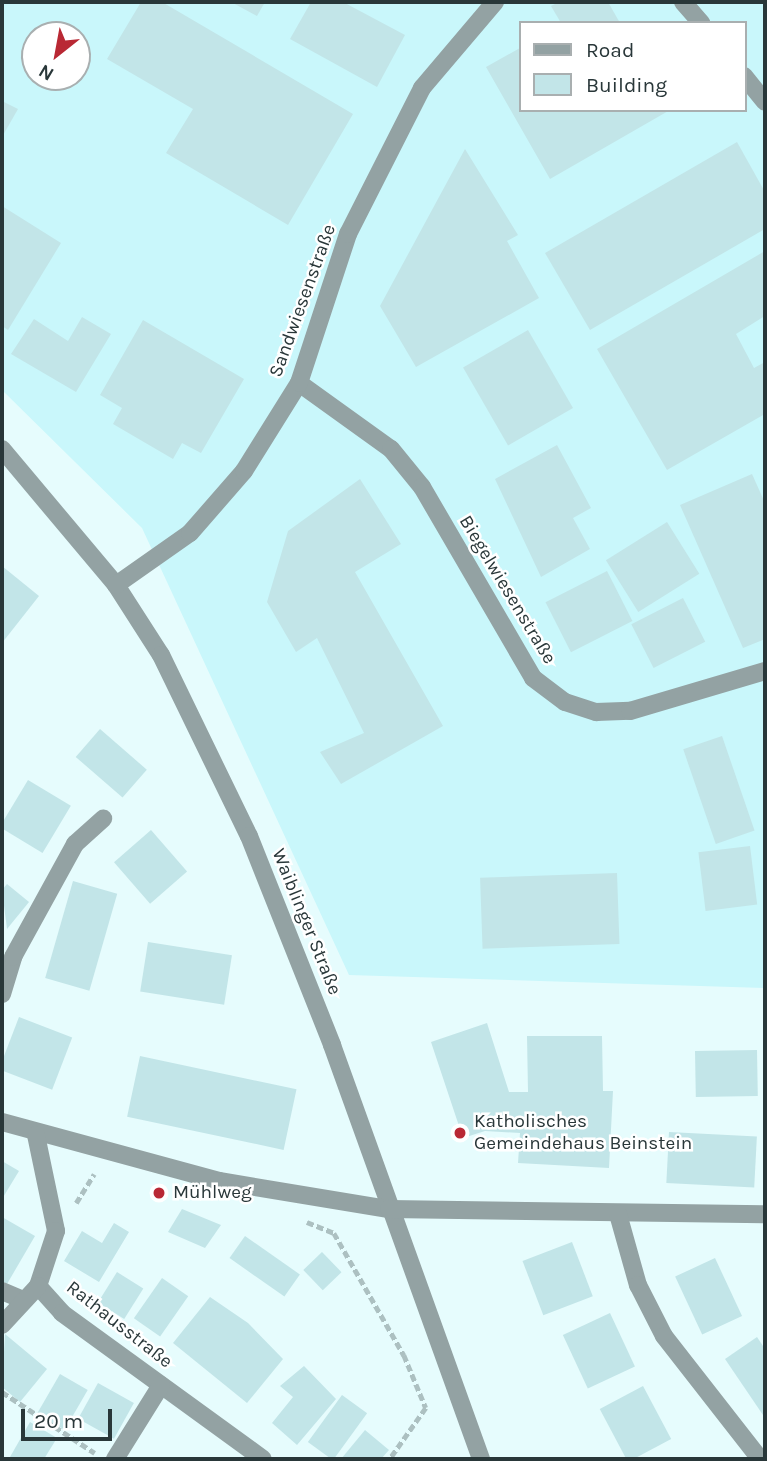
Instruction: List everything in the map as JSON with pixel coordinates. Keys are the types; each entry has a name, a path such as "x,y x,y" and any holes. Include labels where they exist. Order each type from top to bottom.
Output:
{"street":[{"name":"Sandwiesenstraße","path":"116,585 190,533 244,471 299,383 348,234 422,88 495,2"},
{"path":"684,2 699,21"},
{"path":"746,78 765,102"},
{"name":"Biegelwiesenstraße","path":"299,383 391,449 414,477 533,678 565,702 596,712 630,711 765,671"},
{"name":"Waiblinger Straße","path":"2,449 116,585 161,655 264,868 481,1459"},
{"path":"2,994 13,957 75,844 103,819"},
{"path":"2,1122 36,1135 219,1181 389,1209 765,1214"},
{"name":"Rathausstraße","path":"36,1135 56,1231 38,1286 62,1313 263,1459"},
{"path":"618,1214 638,1285 664,1336 760,1459"},
{"path":"2,1325 38,1286"},
{"path":"2,1290 23,1300"},
{"path":"115,1459 161,1385"}],"path":[{"path":"56,1231 92,1173 105,1177"},
{"path":"303,1220 334,1233 404,1355 426,1408 390,1459"},
{"path":"2,1392 105,1459"}],"shaded area":[{"path":"2,2 765,2 765,988 349,975 142,528 2,390"}],"building":[{"path":"141,2 162,2 353,114 288,225 166,153 193,109 107,59"},
{"path":"231,2 265,2 257,16"},
{"path":"311,2 343,2 405,35 377,87 290,39"},
{"path":"559,2 608,2 619,21 560,21 551,6"},
{"path":"518,49 518,112 667,112 550,179 486,67"},
{"path":"2,101 18,109 2,137"},
{"path":"737,142 765,192 765,229 590,330 545,253"},
{"path":"465,149 518,235 507,241 539,298 416,367 380,306"},
{"path":"2,206 61,243 8,330 2,326"},
{"path":"765,251 765,316 736,334 754,368 765,362 765,414 667,470 597,349"},
{"path":"82,317 111,334 76,392 11,354 34,319 68,341"},
{"path":"143,320 244,379 201,453 182,443 173,459 113,424 122,408 100,395"},
{"path":"528,330 573,408 508,445 463,368"},
{"path":"557,445 591,508 573,518 590,549 541,577 495,479"},
{"path":"752,474 765,503 765,639 743,648 680,505"},
{"path":"360,479 401,544 355,572 443,726 341,784 320,752 364,733 317,638 296,652 267,602 288,531"},
{"path":"667,522 699,574 638,612 606,560"},
{"path":"2,566 39,596 2,643"},
{"path":"607,571 632,621 571,652 546,602"},
{"path":"683,598 705,642 654,668 631,624"},
{"path":"100,729 147,770 123,798 76,757"},
{"path":"722,736 755,831 716,844 683,749"},
{"path":"28,780 71,806 43,853 2,829 2,823"},
{"path":"151,830 187,872 150,904 114,862"},
{"path":"750,846 757,905 706,911 698,852"},
{"path":"617,873 619,944 483,949 480,878"},
{"path":"73,881 117,894 89,991 45,978"},
{"path":"7,884 29,902 7,929 2,890"},
{"path":"148,942 232,955 224,1005 140,991"},
{"path":"19,1017 72,1037 52,1090 2,1070 2,1061"},
{"path":"487,1023 509,1092 528,1092 527,1036 602,1036 603,1091 613,1091 609,1168 518,1163 520,1133 485,1131 463,1138 431,1042"},
{"path":"757,1050 758,1096 696,1097 695,1051"},
{"path":"140,1056 297,1089 284,1150 127,1117"},
{"path":"669,1132 757,1137 754,1188 666,1183"},
{"path":"2,1161 19,1171 2,1199"},
{"path":"182,1209 221,1225 205,1248 168,1232"},
{"path":"2,1217 35,1236 7,1284 2,1281"},
{"path":"114,1223 129,1232 99,1282 64,1261 82,1231 102,1243"},
{"path":"245,1236 300,1274 284,1297 230,1258"},
{"path":"572,1242 593,1296 543,1315 523,1261"},
{"path":"322,1252 341,1272 323,1290 303,1270"},
{"path":"715,1258 742,1316 702,1335 675,1277"},
{"path":"117,1272 143,1288 124,1319 98,1303"},
{"path":"162,1278 188,1296 160,1336 134,1318"},
{"path":"210,1297 248,1323 283,1359 247,1403 173,1343"},
{"path":"610,1313 635,1366 588,1388 563,1335"},
{"path":"5,1334 47,1369 20,1402 2,1387"},
{"path":"757,1337 765,1349 765,1418 725,1359"},
{"path":"304,1366 336,1399 297,1445 272,1423 293,1397 280,1386"},
{"path":"60,1374 88,1390 65,1430 37,1414"},
{"path":"98,1383 134,1403 114,1439 78,1419"},
{"path":"643,1386 671,1439 634,1459 626,1459 600,1409"},
{"path":"342,1395 367,1413 334,1459 308,1442"},
{"path":"30,1422 57,1438 44,1459 10,1457"},
{"path":"365,1430 389,1450 381,1459 341,1459"}],"place":[{"name":"Katholisches Gemeindehaus Beinstein","path":"460,1133"},
{"name":"Mühlweg","path":"159,1193"}]}
